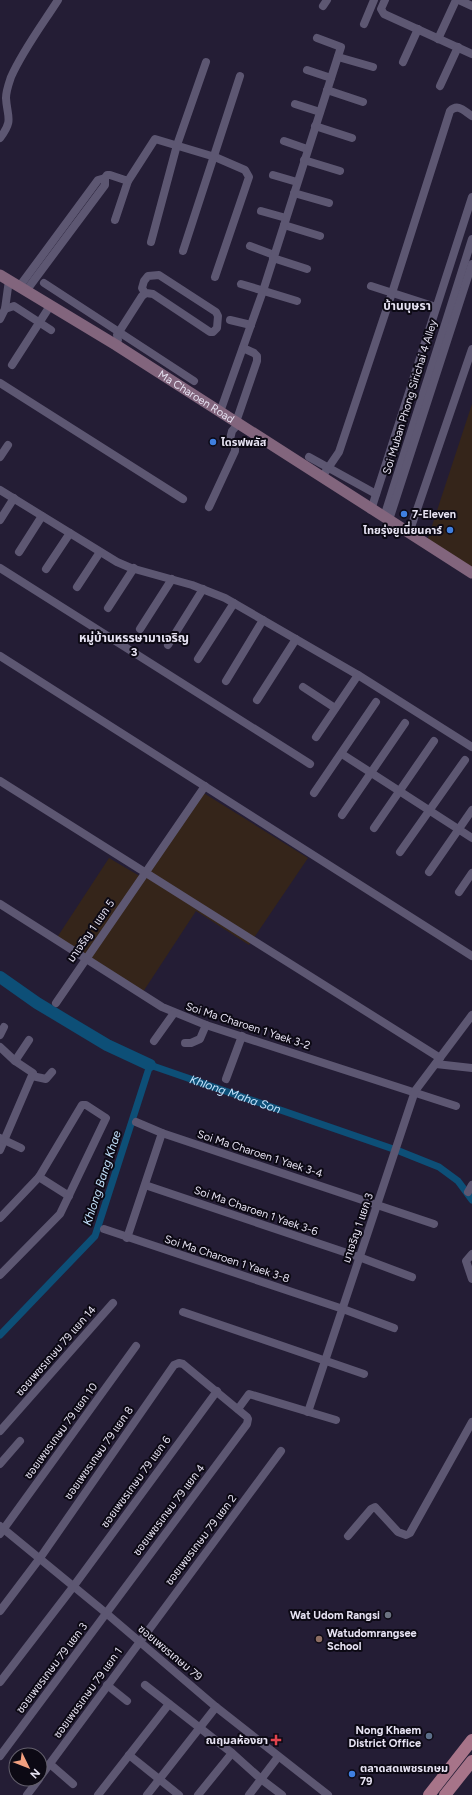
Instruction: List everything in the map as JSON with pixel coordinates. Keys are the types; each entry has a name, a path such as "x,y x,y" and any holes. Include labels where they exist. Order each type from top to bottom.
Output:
{"main road":[{"name":"Ma Charoen Road","path":"4,277 50,306 115,338 220,412 325,473 371,510 472,573"},
{"path":"429,1795 472,1740"},
{"path":"445,1795 470,1768"}],"street":[{"path":"0,138 8,125 10,115 6,97 12,76 23,54 58,0"},
{"path":"364,24 374,0"},
{"path":"386,0 381,9 384,14 472,54"},
{"path":"438,39 456,0"},
{"path":"459,0 472,6"},
{"path":"403,62 418,30"},
{"path":"220,412 263,291 307,149 341,47 317,38"},
{"path":"440,86 458,47"},
{"path":"338,57 373,67"},
{"path":"151,242 177,146 206,62"},
{"path":"307,70 331,78"},
{"path":"183,251 215,157 240,76"},
{"path":"327,90 363,102"},
{"path":"295,104 320,112"},
{"path":"325,473 339,452 450,111 453,107 458,107 472,116"},
{"path":"315,126 352,138"},
{"path":"115,220 128,181 155,139 215,157 245,170 249,177 215,276"},
{"path":"284,141 307,149"},
{"path":"304,160 340,171"},
{"path":"22,289 105,185 105,178 107,175 128,181"},
{"path":"273,175 297,182"},
{"path":"294,193 329,203"},
{"path":"371,510 472,197"},
{"path":"261,211 320,236"},
{"name":"Soi Muban Phong Sirichai 4 Alley","path":"387,519 452,312 472,239"},
{"path":"250,246 274,257 308,269"},
{"name":"Soi Muban Phong Sirichai 4 Alley","path":"452,312 472,264"},
{"path":"159,275 216,312 218,316 217,328 213,332 210,332 153,294 145,293 142,288 144,281 148,276 159,275"},
{"path":"0,319 5,309 4,277"},
{"path":"44,283 115,338 194,381"},
{"path":"241,284 297,301"},
{"path":"371,286 436,307"},
{"path":"115,338 145,293"},
{"path":"5,309 14,306 51,330"},
{"path":"12,365 50,306"},
{"path":"230,320 251,325"},
{"path":"209,507 235,451 235,447 230,439 232,431 237,423 257,361 257,356 254,353 243,348"},
{"path":"409,533 472,349"},
{"path":"0,383 183,499"},
{"path":"0,457 8,444"},
{"path":"309,457 325,473 376,494"},
{"path":"0,490 117,562 203,589 234,603 358,675 472,747"},
{"path":"0,520 14,498"},
{"path":"19,552 42,516"},
{"path":"46,569 70,533"},
{"path":"77,587 100,552"},
{"path":"0,568 310,764"},
{"path":"108,608 134,568"},
{"path":"140,629 172,579"},
{"path":"168,645 203,589"},
{"path":"198,659 234,603"},
{"path":"226,681 263,620"},
{"path":"257,700 296,639"},
{"path":"0,656 472,956"},
{"path":"316,737 358,675"},
{"path":"303,687 335,708"},
{"path":"314,793 376,702"},
{"path":"342,815 405,723"},
{"path":"374,828 434,741"},
{"path":"342,754 371,774 459,828 472,838"},
{"path":"400,852 465,760"},
{"path":"0,781 145,872 438,1061 472,1068"},
{"name":"มาเจริญ 1 แยก 5","path":"56,1003 204,786"},
{"path":"429,872 472,810"},
{"path":"459,892 472,873"},
{"name":"Soi Ma Charoen 1 Yaek 3-2","path":"0,904 85,959 174,1013 206,1025 415,1091 456,1106"},
{"path":"154,1041 174,1013"},
{"name":"มาเจริญ 1 แยก 3","path":"308,1412 415,1091 472,1014"},
{"path":"185,1042 191,1043 200,1039 206,1025"},
{"path":"0,1035 4,1027"},
{"path":"226,1079 242,1036"},
{"path":"15,1061 29,1040"},
{"path":"0,1047 15,1061 32,1071 32,1076 2,1139 0,1150"},
{"path":"32,1076 46,1079 52,1072"},
{"path":"0,1218 39,1177 82,1105 103,1115 106,1118 60,1214 0,1274"},
{"name":"Soi Ma Charoen 1 Yaek 3-4","path":"136,1122 162,1133 434,1224"},
{"path":"127,1238 162,1133"},
{"path":"2,1139 21,1148"},
{"path":"39,1177 68,1196"},
{"name":"Soi Ma Charoen 1 Yaek 3-6","path":"145,1185 359,1257 412,1277"},
{"name":"Soi Ma Charoen 1 Yaek 3-8","path":"104,1229 127,1238 343,1309 394,1328"},
{"path":"472,1254 466,1261 472,1279"},
{"name":"ซอยเพชรเกษม 79 แยก 14","path":"0,1431 113,1303"},
{"path":"183,1312 364,1374"},
{"name":"ซอยเพชรเกษม 79 แยก 10","path":"1,1529 136,1346"},
{"name":"ซอยเพชรเกษม 79 แยก 8","path":"0,1611 40,1558 174,1365 179,1363 183,1364 217,1391"},
{"path":"217,1391 238,1409 249,1394 336,1420"},
{"name":"ซอยเพชรเกษม 79 แยก 6","path":"0,1682 73,1587 217,1391"},
{"name":"ซอยเพชรเกษม 79 แยก 4","path":"106,1613 246,1424 248,1419 238,1409"},
{"path":"348,1536 373,1508 378,1509 398,1532 406,1535 410,1533 472,1422"},
{"path":"0,1464 20,1441"},
{"name":"ซอยเพชรเกษม 79 แยก 2","path":"139,1641 281,1451"},
{"name":"ซอยเพชรเกษม 79","path":"1,1529 40,1558 216,1707 328,1795"},
{"name":"ซอยเพชรเกษม 79 แยก 3","path":"0,1756 106,1613"},
{"name":"ซอยเพชรเกษม 79 แยก 1","path":"48,1767 139,1641"},
{"path":"107,1685 127,1701"},
{"path":"145,1685 232,1752 261,1779 282,1795"},
{"path":"98,1795 169,1704"},
{"path":"147,1795 216,1707"},
{"path":"198,1795 232,1752"},
{"path":"129,1755 179,1795"},
{"path":"249,1795 278,1757"},
{"path":"50,1764 73,1784"}],"shaded area":[{"path":"472,404 472,569 427,541"},
{"path":"202,792 308,858 249,945 196,911 141,995 56,939 109,858 143,878"}],"waterway":[{"name":"Khlong Maha Son","path":"0,977 37,1003 107,1045 150,1065"},
{"name":"Khlong Maha Son","path":"0,1335 95,1236 150,1065 399,1151 439,1167 458,1181 472,1200"}],"place":[{"name":"ไดรฟพลัส","path":"213,442"},
{"name":"7-Eleven","path":"404,514"},
{"name":"ไทยรุ่งยูเนี่ยนคาร์","path":"450,530"},
{"name":"Wat Udom Rangsi","path":"388,1615"},
{"name":"Watudomrangsee School","path":"319,1639"},
{"name":"Nong Khaem District Office","path":"429,1736"},
{"name":"ณฤมลห้องยา","path":"276,1740"},
{"name":"ตลาดสดเพชรเกษม 79","path":"352,1774"}],"district":[{"name":"บ้านบุษรา","path":"407,306"},
{"name":"หมู่บ้านหรรษามาเจริญ 3","path":"134,645"}],"water label":[{"name":"Khlong Bang Khae","path":"102,1178"}]}
